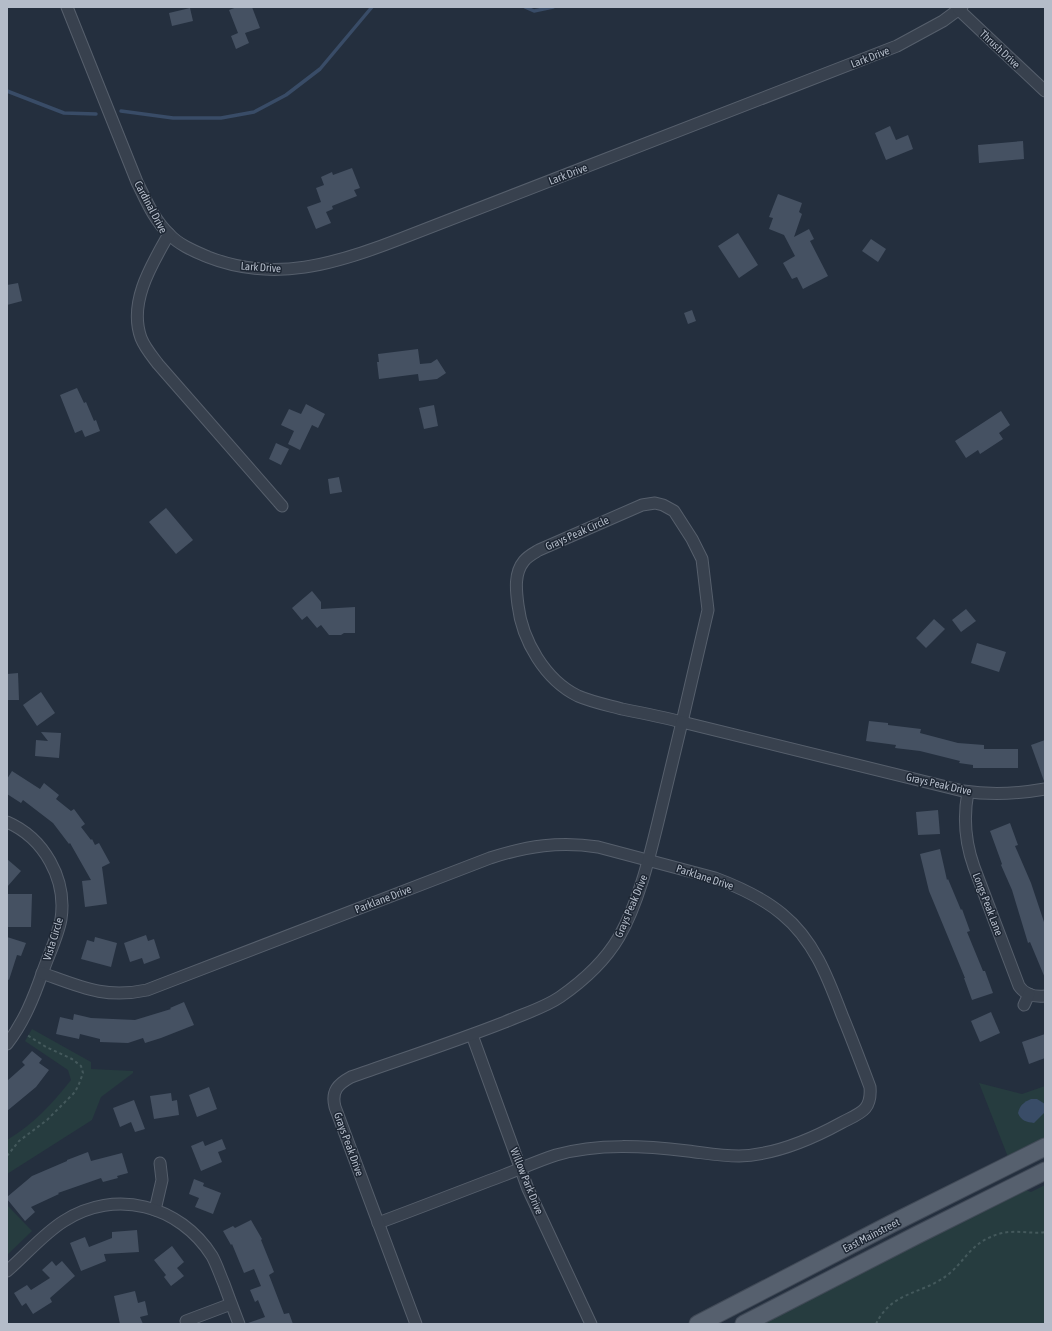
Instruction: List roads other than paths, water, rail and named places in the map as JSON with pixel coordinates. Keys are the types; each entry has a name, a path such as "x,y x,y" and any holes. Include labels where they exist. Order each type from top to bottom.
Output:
{"main road":[{"name":"East Mainstreet","path":"698,1324 891,1224 1045,1147"},
{"name":"East Mainstreet","path":"744,1324 924,1231 1045,1171"}],"street":[{"name":"Cardinal Drive","path":"67,7 137,182 151,209 168,234 147,276 139,299 138,326 141,338 147,350 158,364 282,506"},
{"name":"Lark Drive","path":"168,234 189,249 205,256 233,265 249,268 300,268 338,261 400,239 897,46 930,29 960,9"},
{"name":"Thrush Drive","path":"960,9 1045,91"},
{"name":"Grays Peak Circle","path":"655,503 663,505 674,511 692,539 702,559 708,610 682,722 602,704 578,696 562,686 543,666 532,648 519,616 516,593 517,575 525,560 539,550 642,505 655,503"},
{"name":"Grays Peak Drive","path":"416,1324 335,1107 333,1100 335,1091 340,1083 351,1077 472,1035 542,1007 559,998 594,970 620,936 639,890 649,860 682,722 968,792 1010,794 1045,789"},
{"name":"Longs Peak Lane","path":"968,792 965,831 968,849 1019,986 1029,994"},
{"name":"Vista Circle","path":"7,822 24,831 38,845 51,862 58,881 61,899 60,920 42,973 27,1011 7,1044"},
{"name":"Parklane Drive","path":"42,973 101,993 118,994 135,992 159,986 490,858 511,851 556,844 579,844 598,847 715,878 732,885 768,903 783,914 798,928 823,966 870,1087 871,1098 869,1103 859,1114 787,1148 740,1156 713,1156 688,1151 661,1149 603,1147 556,1155 378,1223"},
{"path":"1024,1005 1029,994 1034,996 1045,996"},
{"name":"Willow Park Drive","path":"472,1035 528,1189 591,1324"},
{"path":"155,1210 162,1180 160,1163"},
{"path":"7,1271 59,1224 85,1210 105,1205 119,1204 145,1207 155,1210 183,1225 202,1242 217,1266 239,1324"},
{"path":"186,1321 231,1304"}],"water":[{"path":"1031,1099 1037,1099 1045,1104 1045,1112 1034,1123 1027,1122 1019,1116 1018,1113 1023,1104"}],"waterway":[{"path":"121,111 173,118 221,118 254,112 286,95 320,69 372,7"},
{"path":"525,7 534,11 553,7"},
{"path":"7,91 64,113 96,114"}]}
